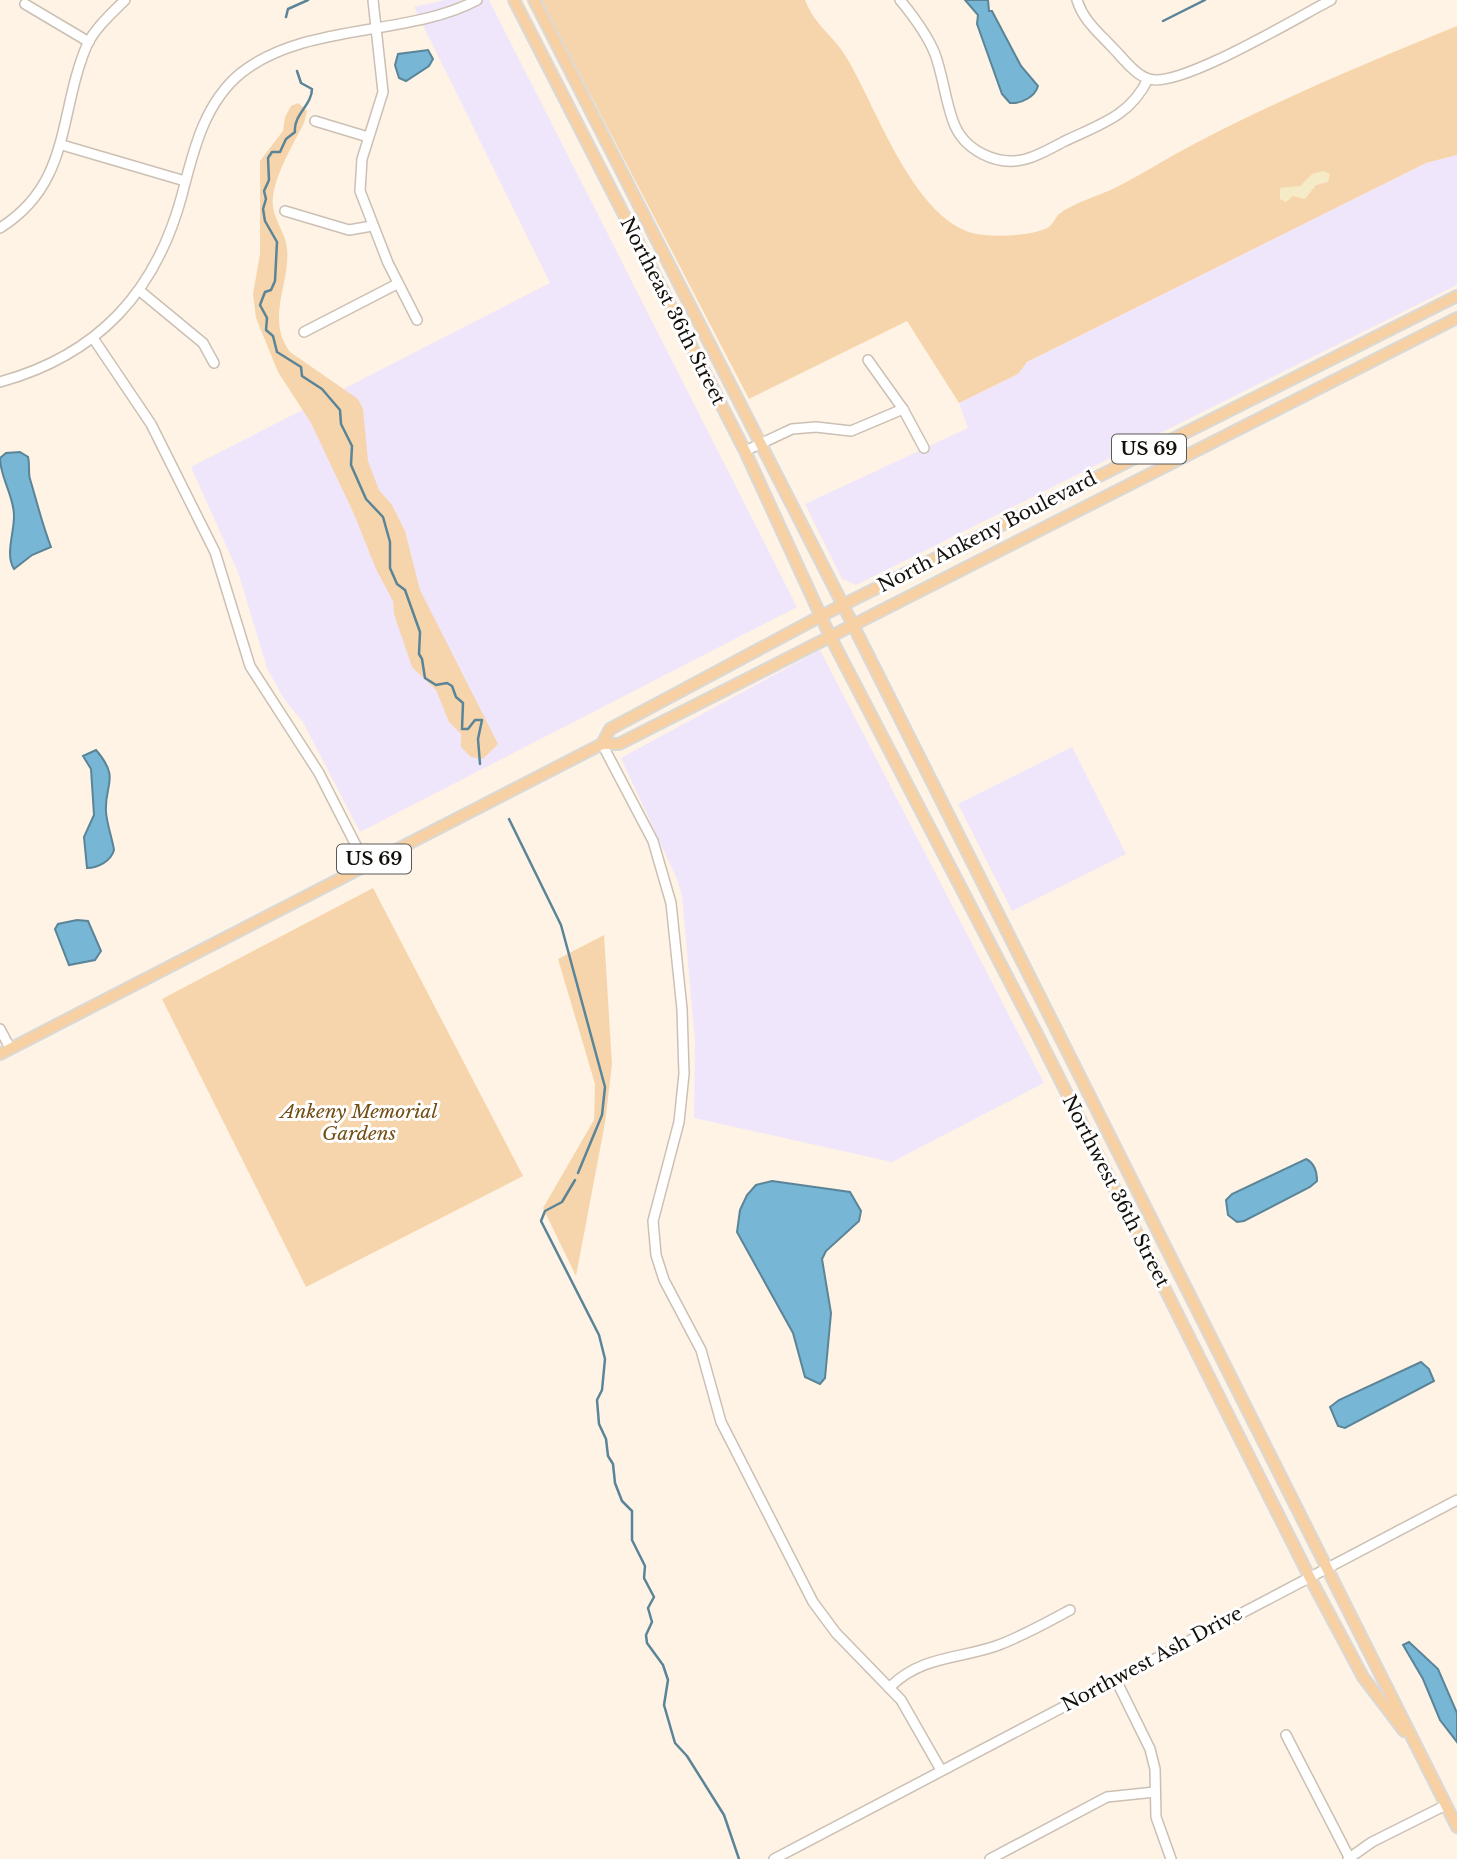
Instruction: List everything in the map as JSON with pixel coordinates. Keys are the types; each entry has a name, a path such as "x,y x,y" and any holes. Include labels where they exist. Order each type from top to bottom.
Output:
{"main road":[{"name":"Northeast 36th Street","path":"514,0 745,451 825,626"},
{"name":"Northeast 36th Street","path":"534,0 848,615"},
{"name":"North Ankeny Boulevard","path":"5,1051 365,863 602,744 619,744 825,626 1457,296"},
{"name":"North Ankeny Boulevard","path":"602,744 611,729 1457,318"},
{"name":"Northwest 36th Street","path":"848,615 1457,1827"},
{"name":"Northwest 36th Street","path":"825,626 1031,1022 1309,1576 1363,1677 1419,1749"}],"street":[{"path":"0,228 30,205 46,182 62,145 76,76 89,42 125,0"},
{"path":"373,0 383,92 368,137 359,177 364,207 397,284 417,320"},
{"path":"0,382 39,369 93,338 140,291 168,243 201,128 225,90 239,75 276,52 477,0"},
{"path":"900,0 934,52 957,131 973,149 992,158 1023,160 1084,132 1127,110 1139,99 1148,79"},
{"path":"1077,0 1086,20 1148,79 1170,79 1195,70 1331,0"},
{"path":"25,4 89,42"},
{"path":"315,121 368,137"},
{"path":"62,145 185,181"},
{"path":"285,211 349,230 372,226"},
{"path":"304,332 397,284"},
{"path":"140,291 203,343 214,363"},
{"path":"93,338 156,433 218,561 250,666 301,743 365,863"},
{"path":"868,360 903,409 924,448"},
{"path":"745,451 792,429 804,427 839,432 862,429 903,409"},
{"path":"602,744 653,841 671,903 684,1073 679,1122 653,1221 656,1255 663,1280 701,1350 722,1422 813,1602 836,1633 891,1686 912,1715 941,1770"},
{"path":"0,1029 5,1051"},
{"name":"Northwest Ash Drive","path":"774,1859 1457,1500"},
{"path":"891,1686 918,1666 995,1646 1070,1610"},
{"path":"1115,1678 1150,1748 1160,1835 1171,1859"},
{"path":"1286,1735 1349,1859 1372,1842 1446,1805"},
{"path":"990,1859 1107,1797 1155,1792"}],"shaded area":[{"path":"445,0 489,0 797,607 360,832 303,722 284,699 267,668 238,572 191,467 550,283 414,7"},
{"path":"1457,155 1457,285 856,585 842,579 805,504 968,428 959,403 1018,374 1027,362 1426,163"},
{"path":"820,650 1044,1083 892,1162 694,1118 695,1041 682,896 677,879 621,758"},
{"path":"1072,747 1126,854 1012,911 958,804"}],"green space":[{"path":"541,0 805,0 814,17 845,55 882,128 913,181 950,222 980,235 1019,235 1045,229 1065,210 1117,187 1260,111 1457,26 1457,155 1426,163 1027,362 1018,374 959,403 907,321 749,399"},
{"path":"298,103 307,111 304,123 281,168 273,197 274,210 287,248 279,313 283,339 290,352 358,399 363,409 368,461 379,490 392,505 405,531 420,590 498,744 483,759 471,757 461,747 461,734 449,722 436,690 412,667 394,614 393,601 311,423 278,372 256,318 253,294 260,254 260,161 283,131 285,117 291,106"},
{"name":"Ankeny Memorial Gardens","path":"373,888 523,1176 306,1287 162,999"},
{"path":"604,935 612,1064 605,1123 576,1276 543,1208 594,1120 595,1084 558,959"}],"sand":[{"path":"1323,171 1330,174 1328,182 1316,185 1305,199 1293,196 1286,202 1280,199 1280,188 1300,186 1312,174"}],"water":[{"path":"965,0 988,0 989,11 992,11 1021,66 1038,86 1027,99 1010,103 1002,94 977,24 978,15"},
{"path":"428,50 433,59 429,66 406,81 399,78 395,65 398,54"},
{"path":"20,452 28,457 30,479 51,547 32,555 14,569 10,557 13,508 0,458 6,453"},
{"path":"96,750 110,775 106,812 114,850 104,863 87,868 84,837 94,815 91,769 83,756"},
{"path":"88,921 101,951 95,960 69,965 55,929 58,924"},
{"path":"1306,1159 1313,1165 1317,1181 1310,1187 1244,1221 1237,1222 1228,1215 1226,1200 1232,1194"},
{"path":"772,1181 850,1192 861,1211 859,1221 826,1251 822,1259 831,1313 825,1378 820,1384 805,1377 793,1333 737,1232 740,1210 747,1195 756,1185"},
{"path":"1421,1362 1429,1369 1434,1381 1345,1428 1338,1426 1330,1407 1339,1400"},
{"path":"1409,1642 1438,1669 1457,1713 1457,1742 1440,1720 1423,1679 1403,1645"}],"waterway":[{"path":"286,17 288,9 308,0"},
{"path":"1163,21 1205,0"},
{"path":"297,71 301,83 312,89 311,95 297,120 295,132 286,139 280,152 272,152 268,158 269,180 264,191 265,221 277,242 275,281 271,290 265,292 260,305 267,318 266,330 273,336 277,352 301,367 302,376 322,389 340,410 341,424 352,446 351,465 366,499 383,517 390,542 390,568 397,584 405,590 420,632 419,654 425,678 436,685 447,683 452,686 456,697 463,703 462,729 468,729 475,720 482,720 478,739 480,764"},
{"path":"509,819 561,925 605,1087 602,1115 578,1173"},
{"path":"575,1180 562,1202 545,1211 541,1221 599,1335 605,1359 602,1390 597,1400 599,1424 613,1464 615,1483 622,1501 632,1511 632,1540 645,1566 644,1578 654,1597 648,1608 652,1622 646,1635 647,1643 663,1665 668,1680 664,1705 675,1743 687,1756 724,1815 739,1859"}]}
